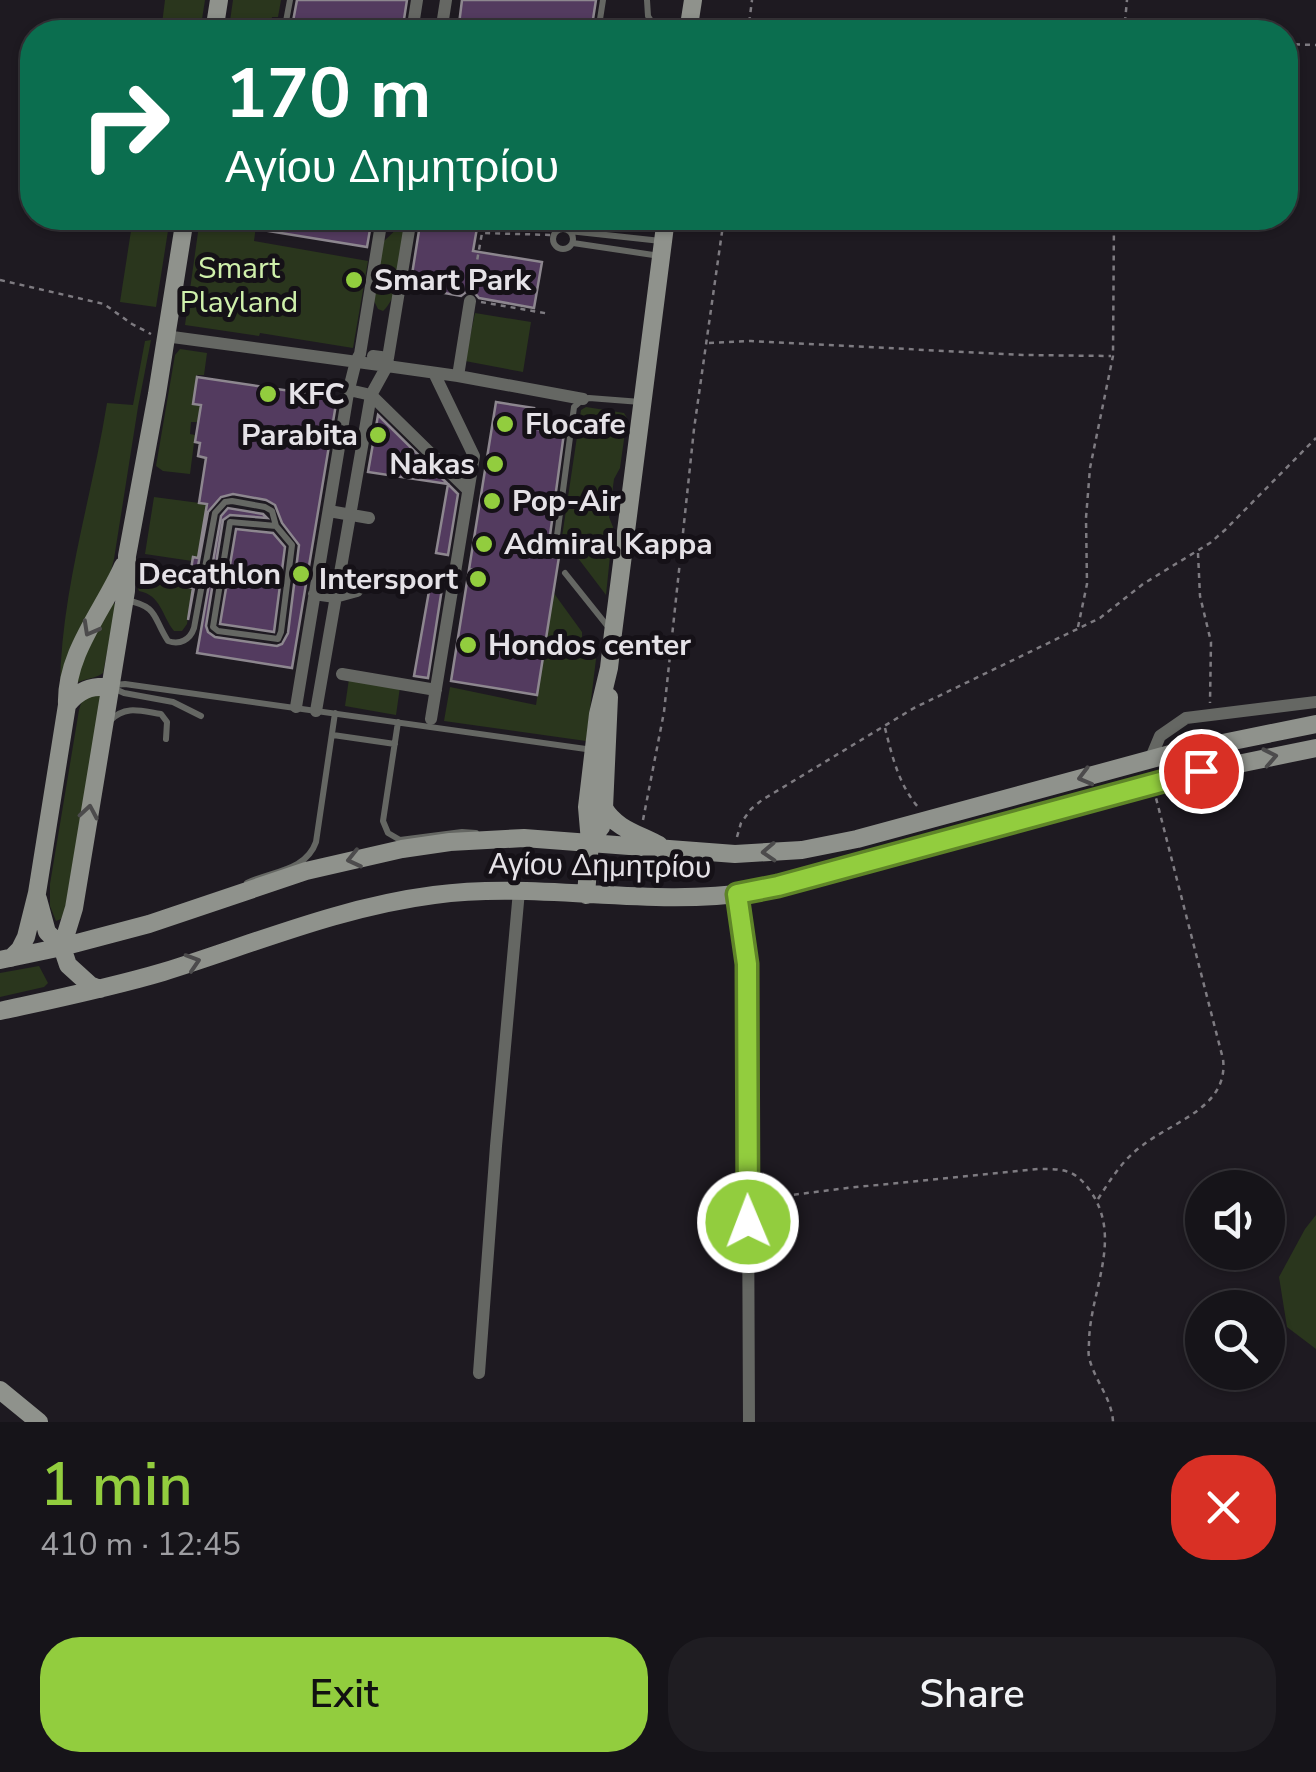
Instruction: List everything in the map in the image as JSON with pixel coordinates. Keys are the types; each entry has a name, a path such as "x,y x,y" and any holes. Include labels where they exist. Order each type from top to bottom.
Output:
{"street":[{"path":"44,1003 61,980 74,908 124,600 127,556 157,394 172,336 183,230"},
{"path":"296,708 380,230"},
{"path":"316,710 371,395 388,362 409,230"},
{"path":"586,895 590,842 586,818 593,750 613,633 664,230"},
{"path":"458,376 470,300"},
{"path":"172,336 358,357 584,399"},
{"path":"431,719 474,456 434,373"},
{"path":"349,390 371,395 468,490"},
{"path":"329,511 369,518"},
{"path":"5,959 20,948 26,937 38,894 67,706 66,690 75,660 127,556"},
{"path":"314,594 336,597 356,591"},
{"path":"590,842 602,827 604,808 608,668"},
{"path":"342,674 436,690"},
{"path":"67,706 82,690 109,686"},
{"path":"1150,760 1160,736 1186,718 1316,702"},
{"name":"Αγίου Δημητρίου","path":"5,959 65,956 128,930 318,868 378,853 492,839 548,839 735,854 816,848 1150,760 1316,724"},
{"name":"Αγίου Δημητρίου","path":"0,1011 163,972 366,907 456,892 692,898 737,894 1152,783 1316,748"},
{"path":"604,808 616,823 664,848"},
{"path":"479,1373 520,892"},
{"path":"38,894 48,932 90,986 100,989"},
{"path":"737,894 747,964 749,1422"},
{"path":"74,908 80,920 93,928 128,930"},
{"path":"0,1390 9,1402 39,1422"}],"lane":[{"path":"567,230 573,243 560,250 553,242 558,230 567,230 661,249"},
{"path":"573,243 661,249"},
{"path":"556,551 576,404 598,398 642,402"},
{"path":"124,600 150,609 168,641 187,640 194,628 215,513 232,501 265,507 292,544 278,639 213,627 230,522 276,526"},
{"path":"565,573 613,633"},
{"path":"109,686 125,684 593,750"},
{"path":"109,686 124,693 172,702 201,716"},
{"path":"97,769 110,722 120,712 130,709 160,714 167,722 166,739"},
{"path":"234,896 248,882 300,863 313,851 335,714"},
{"path":"398,722 382,821 390,835 400,840 470,832 492,839"},
{"path":"333,734 395,744"}],"path":[{"path":"637,833 646,807 664,712 694,429 722,230"},
{"path":"1078,628 1088,584 1086,518 1090,468 1112,356 1114,230"},
{"path":"550,314 470,300 482,232 554,236"},
{"path":"0,280 104,304 145,332 172,336"},
{"path":"708,343 751,341 1112,356"},
{"path":"735,854 741,823 751,809 914,708 1112,610 1225,530 1316,438"},
{"path":"1198,551 1200,596 1211,642 1209,714"},
{"path":"468,569 488,572"},
{"path":"884,727 908,796 929,819"},
{"path":"1097,1200 1128,1158 1202,1108 1214,1096 1225,1072 1152,783"},
{"path":"747,1192 772,1198 1065,1168 1083,1180 1097,1200 1106,1234 1090,1321 1089,1357 1113,1422"}],"green space":[{"path":"165,0 205,0 202,20 162,20"},
{"path":"233,0 281,0 278,17 272,20 230,20"},
{"path":"131,230 168,230 156,307 120,302"},
{"name":"Smart Playland","path":"198,230 255,230 254,241 368,261 353,348 185,325"},
{"path":"396,230 404,230 397,284 383,311 372,297 384,241"},
{"path":"475,313 531,322 523,372 465,361"},
{"path":"151,340 110,575 60,687 71,580 107,403 133,405 145,341"},
{"path":"180,349 207,353 204,375 197,375 193,404 200,406 198,422 191,422 190,434 195,435 190,474 163,471 156,466 175,355"},
{"path":"586,407 624,413 627,418 609,517 613,527 606,595 562,537 581,410"},
{"path":"154,497 207,504 198,558 193,557 192,561 145,554"},
{"path":"141,579 193,587 187,624 182,631 174,631 157,601 139,591"},
{"path":"553,592 582,632 582,644 590,646 596,659 586,741 444,721 450,687 536,705"},
{"path":"112,602 116,605 103,673 73,685 75,675"},
{"path":"349,679 400,687 396,715 345,706"},
{"path":"92,695 101,698 65,909 56,921 50,906 50,884 79,710 82,700"},
{"path":"39,966 48,983 44,987 0,997 0,973"},
{"path":"1316,1215 1316,1349 1287,1327 1285,1290 1281,1290 1279,1277"}],"building":[{"path":"297,0 407,0 404,20 293,20"},
{"path":"462,0 596,0 593,20 460,20"},
{"path":"262,230 370,230 367,247"},
{"path":"419,230 477,230 473,251 542,262 534,308 479,298 473,291 461,296 410,287"},
{"path":"197,377 337,398 292,668 197,653 221,516 228,508 267,518 230,515 223,520 206,626 215,637 282,644 288,633 299,545 282,523 275,505 233,494 221,497 208,512 188,620 193,588 188,587 193,557 198,558 207,504 199,503 206,458 198,456 200,443 195,442 201,405 193,404"},
{"path":"496,402 534,408 530,428 564,433 548,550 552,557 559,557 537,695 451,681"},
{"path":"378,415 448,484 368,472"},
{"path":"448,484 458,494 448,555 436,553"},
{"path":"236,529 273,533 285,547 274,632 220,624"},
{"path":"431,580 443,582 428,678 414,676"}],"place":[{"name":"Smart Park","path":"354,280"},
{"name":"KFC","path":"268,394"},
{"name":"Flocafe","path":"505,424"},
{"name":"Parabita","path":"378,435"},
{"name":"Nakas","path":"495,464"},
{"name":"Pop-Air","path":"492,501"},
{"name":"Admiral Kappa","path":"484,544"},
{"name":"Decathlon","path":"301,574"},
{"name":"Intersport","path":"478,579"},
{"name":"Hondos center","path":"468,645"}],"route":[{"path":"748,1222 747,964 737,894 1201,771"}]}
